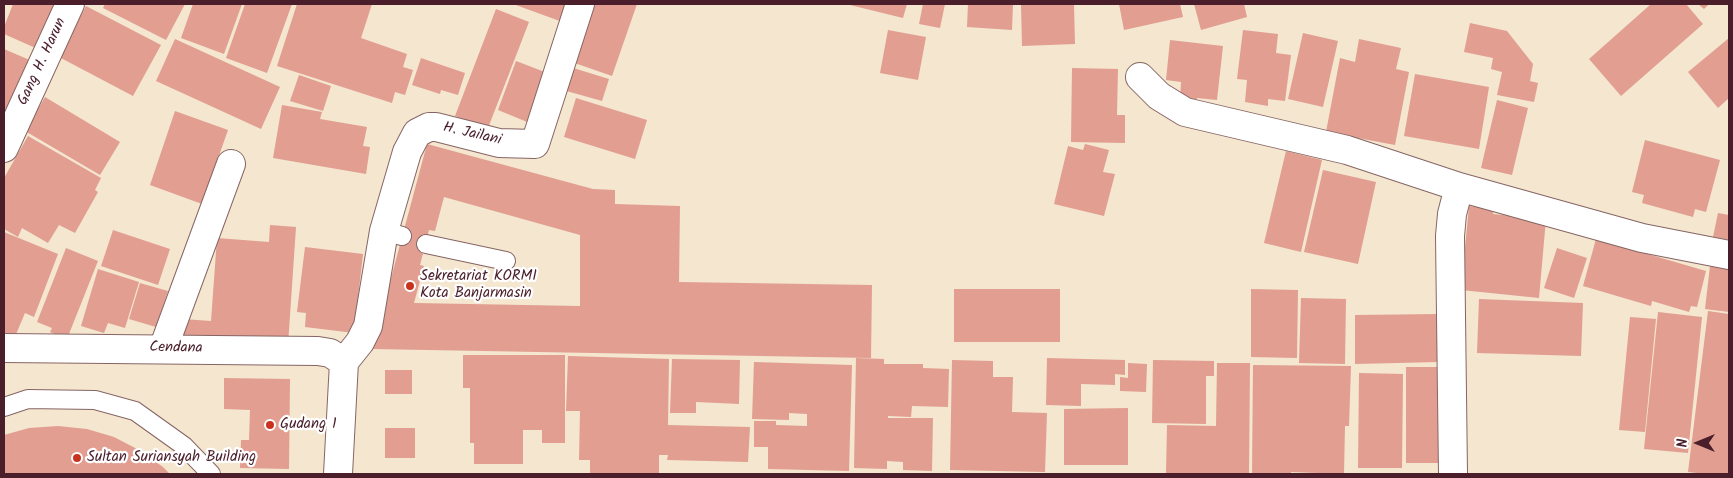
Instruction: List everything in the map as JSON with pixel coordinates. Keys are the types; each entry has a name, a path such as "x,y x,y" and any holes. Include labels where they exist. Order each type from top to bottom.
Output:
{"street":[{"name":"Gang H. Harun","path":"4,148 70,4"},
{"name":"H. Jailani","path":"344,362 360,342 368,326 393,233 408,152 420,131 429,127 436,127 499,143 535,144 580,4"},
{"path":"1140,77 1159,96 1185,112 1347,150 1459,187 1642,238 1729,256"},
{"path":"163,349 231,164"},
{"path":"1453,474 1450,236 1452,214 1459,187"},
{"name":"Cendana","path":"4,348 318,351 330,353 344,362"},
{"path":"338,474 344,362"}],"lane":[{"path":"426,244 506,261"},
{"path":"4,407 28,399 95,400 135,410 184,446 211,474"}],"building":[{"path":"13,4 59,4 40,50 4,34 4,27"},
{"path":"105,4 185,4 166,40 103,8"},
{"path":"193,4 242,4 224,54 181,38"},
{"path":"245,4 292,4 267,73 226,58"},
{"path":"297,4 372,4 361,38 407,54 403,67 413,70 405,95 395,92 392,103 277,66"},
{"path":"513,4 575,4 568,24"},
{"path":"585,4 637,4 612,76 566,60"},
{"path":"846,4 907,4 903,18"},
{"path":"923,4 945,4 940,28 919,24"},
{"path":"968,4 1013,4 1012,30 967,27"},
{"path":"1021,4 1074,4 1075,44 1022,46"},
{"path":"1119,4 1180,4 1183,17 1124,30"},
{"path":"1194,4 1244,4 1247,17 1201,30"},
{"path":"1651,4 1686,4 1703,24 1621,96 1589,59"},
{"path":"1698,4 1709,4 1704,9"},
{"path":"86,6 161,45 133,96 59,57"},
{"path":"496,9 529,22 488,128 455,116"},
{"path":"1470,23 1507,31 1533,64 1530,81 1538,83 1534,102 1497,95 1502,72 1491,69 1493,58 1464,52"},
{"path":"888,30 926,37 918,80 880,73"},
{"path":"1243,30 1278,34 1276,53 1291,55 1285,101 1268,99 1268,106 1245,102 1247,80 1237,79"},
{"path":"1303,33 1338,41 1323,107 1288,99"},
{"path":"1729,38 1729,98 1718,108 1688,72"},
{"path":"175,39 280,87 261,129 156,81"},
{"path":"1359,39 1401,48 1396,69 1409,72 1395,145 1326,132 1340,58 1355,62"},
{"path":"1170,40 1223,46 1217,100 1197,98 1196,104 1180,102 1181,82 1166,80"},
{"path":"4,49 32,61 8,117 4,115"},
{"path":"421,58 465,73 458,95 441,90 440,94 412,85"},
{"path":"516,61 550,74 532,124 498,110"},
{"path":"570,67 609,79 602,101 563,90"},
{"path":"1072,68 1118,69 1117,115 1125,115 1125,143 1071,142"},
{"path":"1415,74 1489,87 1479,149 1404,136"},
{"path":"299,75 331,86 323,111 290,101"},
{"path":"45,97 120,142 100,175 25,131"},
{"path":"576,98 647,120 635,159 564,137"},
{"path":"1497,100 1528,108 1512,175 1481,168"},
{"path":"282,105 322,112 320,119 367,127 363,146 370,147 366,174 273,158"},
{"path":"175,111 228,130 202,204 150,185"},
{"path":"28,136 101,178 95,190 98,192 75,233 59,225 48,243 22,228 18,237 4,229 4,178"},
{"path":"1645,140 1720,160 1706,212 1695,209 1693,217 1642,203 1644,195 1632,192"},
{"path":"427,144 593,189 615,190 615,204 680,206 679,282 872,285 871,358 372,349","holes":["444,197 580,235 580,306 414,303 424,266 420,265 429,230 435,231"]},
{"path":"1085,144 1109,150 1103,172 1115,174 1104,216 1054,204 1068,146 1083,150"},
{"path":"1286,151 1322,160 1301,252 1264,243"},
{"path":"1323,170 1376,182 1358,264 1304,252"},
{"path":"1469,206 1494,208 1493,214 1546,219 1539,298 1461,290"},
{"path":"1718,213 1729,215 1729,240 1713,237"},
{"path":"270,225 296,227 288,345 182,337 183,319 211,321 217,238 269,242"},
{"path":"113,230 170,249 158,285 101,266"},
{"path":"4,232 58,254 34,317 25,313 14,339 4,340"},
{"path":"1596,239 1706,271 1697,307 1691,306 1689,312 1652,301 1651,306 1583,286"},
{"path":"305,247 363,254 354,333 305,327 306,313 297,312"},
{"path":"66,248 98,261 67,339 50,332 52,328 37,322"},
{"path":"1557,248 1587,258 1574,298 1544,288"},
{"path":"1710,266 1729,269 1729,312 1705,309"},
{"path":"98,269 139,282 125,328 108,323 104,333 81,326"},
{"path":"140,283 168,291 156,327 129,319"},
{"path":"954,289 1060,289 1060,342 954,342"},
{"path":"1251,289 1298,290 1297,358 1251,357"},
{"path":"1301,298 1346,299 1345,364 1299,363"},
{"path":"1479,299 1583,303 1581,356 1477,353"},
{"path":"1708,311 1729,314 1729,474 1688,472"},
{"path":"1658,312 1702,317 1688,453 1644,449"},
{"path":"1438,314 1439,362 1355,364 1355,315"},
{"path":"1630,317 1656,319 1645,432 1619,430"},
{"path":"463,355 565,355 565,443 542,443 542,430 523,430 523,464 474,464 474,443 470,443 470,388 463,388"},
{"path":"568,356 669,359 668,425 750,427 748,462 667,460 668,455 659,455 659,474 590,474 590,460 579,460 580,411 566,411"},
{"path":"856,358 884,359 884,364 923,364 923,368 949,369 948,407 912,406 911,417 888,416 888,418 933,418 932,471 903,470 903,462 887,461 887,469 854,468"},
{"path":"1047,358 1125,360 1125,375 1115,374 1115,385 1081,384 1081,406 1046,405"},
{"path":"672,359 740,360 739,404 696,402 696,413 670,413"},
{"path":"952,360 993,361 993,377 1013,377 1012,412 1047,413 1045,472 950,470"},
{"path":"1153,360 1214,361 1214,376 1206,376 1206,424 1152,423"},
{"path":"754,362 852,365 849,471 768,469 768,447 754,447 754,421 776,421 776,425 807,426 807,414 789,413 789,420 752,419"},
{"path":"1128,363 1147,364 1146,392 1120,391 1120,377 1128,378"},
{"path":"1217,363 1250,363 1249,474 1166,473 1167,425 1216,426"},
{"path":"1253,365 1351,366 1349,426 1345,426 1344,474 1291,472 1291,474 1252,474"},
{"path":"1406,367 1445,367 1445,463 1406,463"},
{"path":"385,370 412,370 412,394 385,394"},
{"path":"1359,373 1403,374 1402,468 1358,468"},
{"name":"Gudang 1","path":"224,378 290,379 289,469 240,468 241,440 249,440 250,410 224,409"},
{"path":"1128,408 1128,465 1064,465 1064,409"},
{"name":"Sultan Suriansyah Building","path":"58,426 87,429 114,437 139,450 170,474 4,474 4,435 29,428"},
{"path":"385,428 415,428 415,458 385,458"}],"place":[{"name":"Sekretariat KORMI Kota Banjarmasin","path":"410,286"},
{"name":"Gudang 1","path":"270,425"},
{"name":"Sultan Suriansyah Building","path":"77,458"}]}
